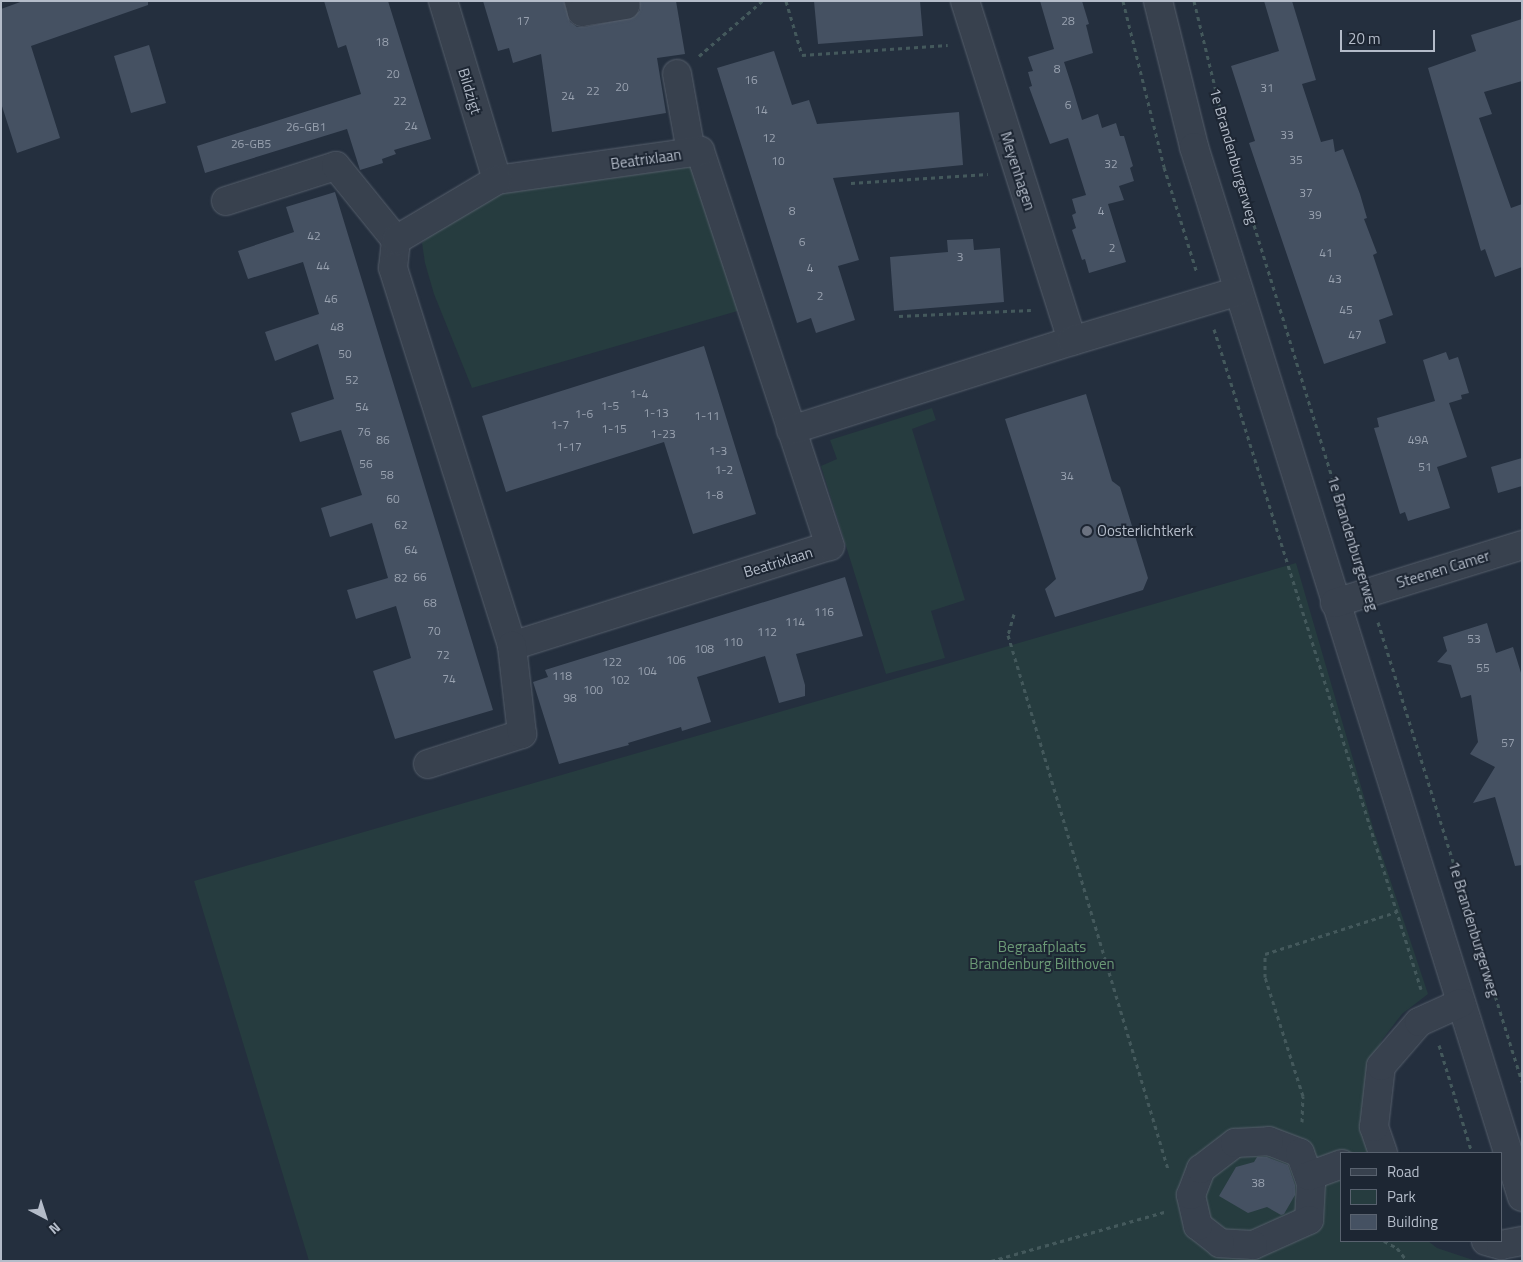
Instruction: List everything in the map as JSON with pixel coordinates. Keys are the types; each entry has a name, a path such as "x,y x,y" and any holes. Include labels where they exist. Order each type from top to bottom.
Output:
{"street":[{"name":"Bildzigt","path":"443,1 497,180"},
{"path":"579,1 582,12 625,5"},
{"name":"Meyenhagen","path":"965,1 1072,341"},
{"path":"1158,1 1194,147 1522,1198"},
{"path":"677,74 691,152"},
{"name":"Beatrixlaan","path":"396,240 497,180 700,150 830,546 512,646"},
{"path":"226,201 336,166 396,240 393,268 512,646 522,734 428,764"},
{"path":"791,430 1072,341 1239,291"},
{"name":"Steenen Camer","path":"1335,603 1522,545"},
{"path":"1378,1152 1374,1127 1381,1066 1419,1022 1461,1003"},
{"path":"1269,1141 1300,1153 1311,1183 1309,1220 1253,1245 1220,1243 1198,1226 1194,1208 1191,1194 1201,1169 1236,1143 1269,1141"},
{"path":"1308,1176 1340,1165"},
{"path":"1490,1242 1501,1245 1522,1241"}],"path":[{"path":"677,74 762,1"},
{"path":"786,1 802,55 978,44"},
{"path":"1123,1 1164,167 1472,1152"},
{"name":"1e Brandenburgerweg","path":"1194,1 1228,142 1522,1082"},
{"path":"851,183 1018,172"},
{"path":"899,316 1062,309"},
{"path":"1014,614 1008,635 1168,1170"},
{"path":"1301,1088 1265,977 1266,954 1396,912"},
{"path":"991,1261 1179,1208 1194,1208"},
{"path":"1386,1242 1397,1248 1406,1261"}],"green space":[{"path":"692,157 741,310 472,388 434,294 425,263 422,243 437,228 505,184"},
{"path":"932,408 936,420 912,429 965,600 931,611 945,658 886,674 821,466 837,459 830,440"},
{"name":"Begraafplaats Brandenburg Bilthoven","path":"1296,563 1374,831 1428,994 1402,1014 1382,1040 1371,1067 1363,1123 1368,1152 1340,1152 1340,1242 1429,1242 1437,1248 1476,1261 309,1261 194,881"}],"building":[{"path":"23,1 148,1 148,5 31,46 60,138 17,153 1,103 1,9"},
{"path":"324,1 388,1 431,139 394,150 396,154 382,159 383,163 360,170 347,129 205,173 197,146 361,94 346,45 338,48"},
{"path":"483,1 564,1 570,22 577,27 584,27 634,17 640,10 640,1 676,1 685,54 657,58 666,113 552,132 541,54 513,63 509,48 498,51"},
{"path":"814,1 920,1 923,36 818,44"},
{"path":"1040,1 1082,1 1089,24 1086,25 1093,53 1064,62 1082,120 1098,114 1102,128 1116,123 1120,136 1124,136 1133,166 1130,168 1134,181 1119,186 1124,200 1108,204 1126,262 1089,273 1085,259 1082,260 1072,230 1076,228 1072,215 1076,213 1072,199 1086,195 1068,138 1050,144 1029,87 1032,86 1028,72 1033,71 1028,57 1054,49"},
{"path":"1264,1 1292,1 1316,80 1302,84 1321,142 1333,139 1335,152 1343,149 1360,194 1367,218 1364,219 1377,253 1373,255 1393,315 1379,320 1386,343 1324,364 1249,143 1255,141 1231,66 1279,51"},
{"path":"1522,19 1522,81 1484,92 1492,114 1479,118 1511,208 1522,204 1522,267 1495,277 1485,249 1481,251 1428,68 1476,51 1471,35"},
{"path":"149,45 166,103 131,113 114,56"},
{"path":"774,51 792,105 809,100 817,124 959,112 963,165 833,178 859,260 838,266 855,320 816,333 811,318 797,323 717,68"},
{"path":"335,192 493,710 395,739 373,671 411,658 396,606 356,619 347,590 388,578 372,523 330,537 321,508 362,495 341,430 300,442 291,413 334,399 318,344 275,361 265,332 319,314 303,262 248,279 238,251 294,232 286,207"},
{"path":"973,239 974,250 1000,248 1004,302 894,311 890,257 948,252 947,240"},
{"path":"704,346 756,514 693,534 664,442 506,492 482,416"},
{"path":"1446,352 1449,360 1458,357 1469,393 1461,395 1462,399 1449,403 1467,457 1437,467 1450,508 1408,521 1405,512 1400,514 1374,428 1379,427 1377,418 1435,401 1423,360"},
{"name":"Oosterlichtkerk","path":"1086,394 1112,481 1120,487 1148,578 1143,590 1055,617 1045,589 1056,579 1005,419"},
{"path":"1522,458 1522,486 1498,493 1491,467"},
{"path":"845,577 863,636 796,654 805,685 805,696 779,703 765,656 697,677 711,722 682,731 681,727 628,743 629,745 559,764 533,682 548,677 545,670"},
{"path":"1487,623 1496,653 1513,647 1522,676 1522,865 1515,866 1495,797 1473,803 1495,767 1470,754 1478,742 1471,695 1461,698 1451,665 1437,662 1447,651 1443,637"},
{"path":"1257,1157 1267,1157 1288,1165 1295,1185 1295,1195 1284,1214 1281,1215 1267,1207 1248,1213 1219,1196 1236,1167 1254,1162"}],"place":[{"name":"Oosterlichtkerk","path":"1087,531"}]}
